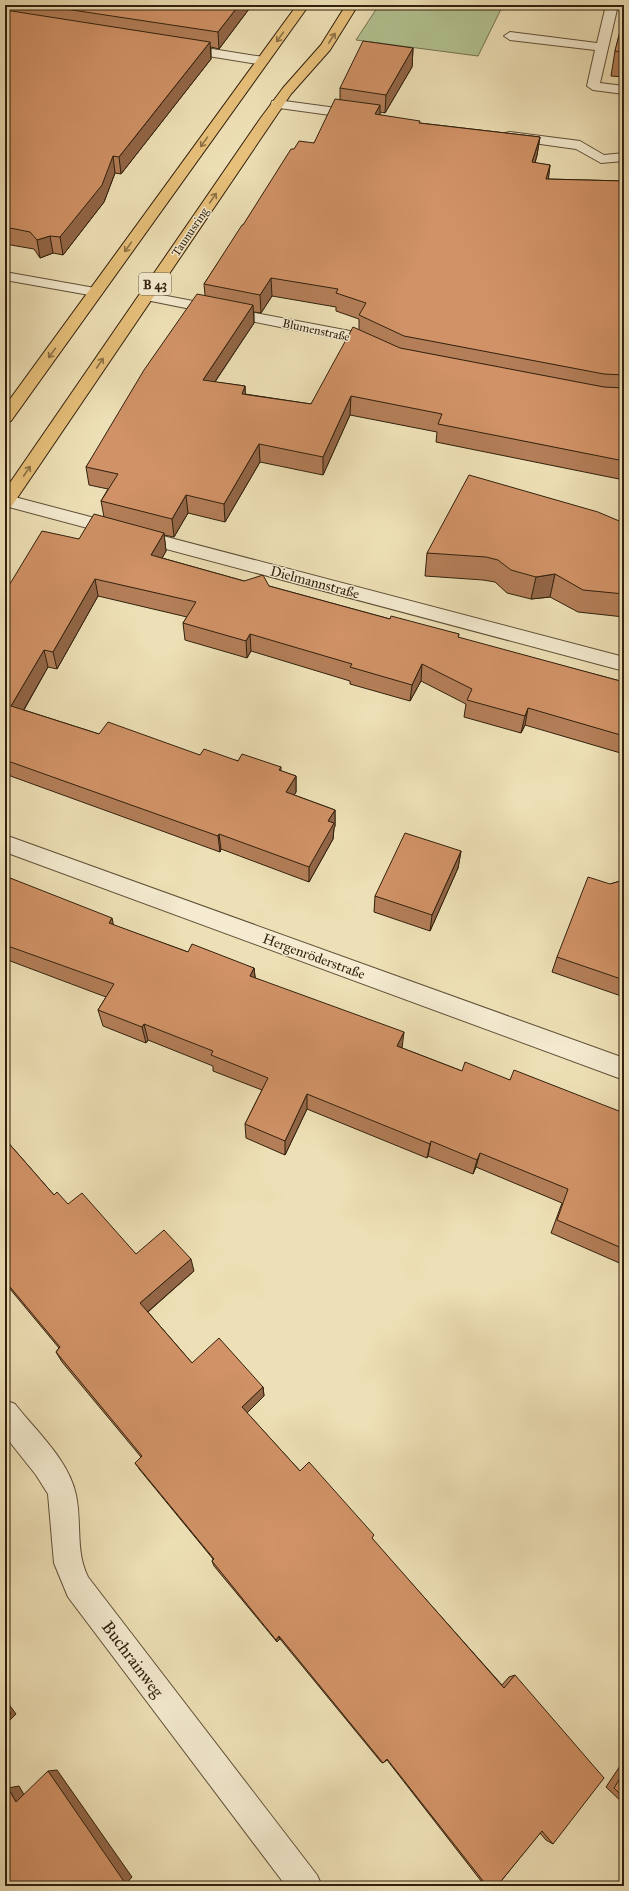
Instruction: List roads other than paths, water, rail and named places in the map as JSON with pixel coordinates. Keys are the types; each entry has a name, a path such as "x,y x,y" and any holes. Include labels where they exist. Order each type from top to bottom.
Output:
{"main road":[{"path":"5,417 303,5"},
{"name":"Taunusring","path":"6,502 277,104 326,47 352,5"}],"street":[{"path":"612,5 593,86 624,90"},
{"path":"510,36 601,47"},
{"path":"169,46 263,61"},
{"path":"277,104 370,117"},
{"path":"499,134 580,145 601,159 624,157"},
{"path":"5,276 95,292"},
{"name":"Blumenstraße","path":"146,296 350,336 367,343 388,357"},
{"name":"Dielmannstraße","path":"6,502 624,664"},
{"name":"Hergenröderstraße","path":"5,843 624,1069"},
{"name":"Buchrainweg","path":"5,1414 56,1480 62,1493 65,1556 70,1573 78,1587 306,1886"}]}
